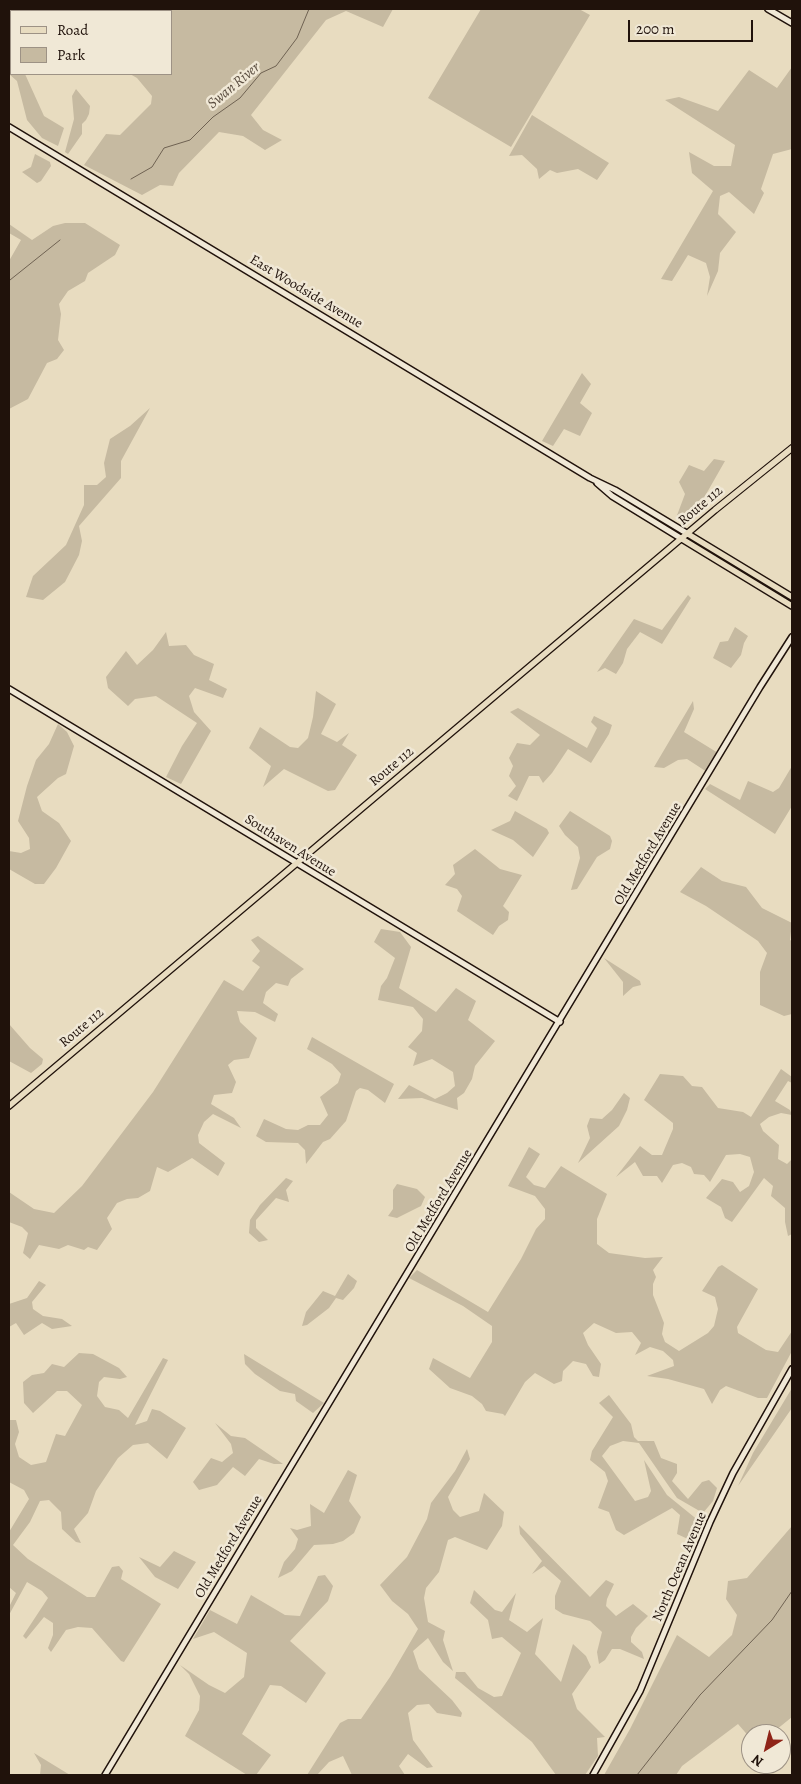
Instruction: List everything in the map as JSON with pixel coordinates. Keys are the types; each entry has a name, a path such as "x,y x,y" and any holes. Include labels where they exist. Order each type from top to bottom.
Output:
{"main road":[{"name":"Route 112","path":"9,1106 792,448"},
{"name":"East Woodside Avenue","path":"688,534 792,596"},
{"name":"East Woodside Avenue","path":"682,539 792,606"}],"street":[{"path":"768,9 792,23"},
{"name":"East Woodside Avenue","path":"9,127 590,478 615,490 688,534"},
{"name":"East Woodside Avenue","path":"590,478 612,496 682,539"},
{"name":"Old Medford Avenue","path":"105,1775 760,687 792,638"},
{"name":"Southaven Avenue","path":"9,689 560,1022"},
{"name":"North Ocean Avenue","path":"594,1775 640,1691 706,1531 730,1480 757,1428 792,1369"}],"green space":[{"path":"41,9 393,9 383,27 346,11 326,20 251,115 263,130 282,140 265,150 243,136 219,132 179,173 173,186 160,185 142,195 84,165 106,134 120,135 151,104 152,96 137,78 132,75 172,75 172,10"},
{"path":"481,9 579,9 590,15 511,147 428,98"},
{"path":"9,32 10,75 9,74"},
{"path":"792,67 792,149 773,154 761,189 764,193 754,214 729,192 720,196 718,214 736,232 720,253 718,271 707,296 710,277 706,263 688,255 672,281 661,279 713,191 692,173 689,152 714,166 731,166 735,145 665,100 679,97 718,111 749,70 777,88"},
{"path":"10,75 25,75 44,116 64,128 58,146 42,138 27,120 17,81"},
{"path":"76,89 90,106 89,114 82,124 82,134 68,154 65,152 74,119 72,96"},
{"path":"532,115 609,163 597,180 578,169 557,173 550,170 539,179 537,169 522,155 509,156"},
{"path":"35,154 50,162 51,166 41,181 37,183 22,172 31,167"},
{"path":"65,223 85,223 120,245 115,255 88,273 85,281 68,291 59,304 61,314 58,340 64,350 57,359 47,363 28,399 9,409 9,261 21,240 9,233 9,224 32,240 53,226"},
{"path":"582,373 591,384 580,403 592,413 580,436 564,429 553,446 542,441"},
{"path":"150,408 121,461 121,478 79,526 82,541 79,555 65,582 43,600 26,597 33,576 66,545 84,505 84,485 97,485 106,477 104,463 110,439 130,426"},
{"path":"714,459 725,461 701,503 694,513 686,519 676,518 685,494 679,482 689,465 704,471"},
{"path":"688,595 691,598 662,644 640,632 627,649 623,663 616,674 605,668 597,672 634,619 662,630"},
{"path":"735,627 748,636 741,655 731,668 713,658 720,642 728,641"},
{"path":"166,632 169,646 186,645 194,655 214,664 209,680 227,689 223,698 195,688 189,696 194,712 211,731 181,784 166,777 182,746 197,723 156,696 135,699 128,706 108,688 106,677 126,651 137,665 153,650"},
{"path":"316,691 336,704 321,734 337,742 349,733 342,745 357,755 335,790 328,791 284,769 263,787 271,766 249,748 260,727 290,747 298,748 308,738"},
{"path":"693,701 694,709 684,732 718,753 707,772 687,759 678,760 664,768 654,767"},
{"path":"518,708 587,748 597,728 591,722 594,716 612,725 609,734 591,763 568,749 543,783 539,776 529,776 517,801 508,796 516,786 509,776 513,766 509,758 517,743 530,745 540,735 510,712"},
{"path":"58,724 67,732 74,746 66,774 58,778 37,797 42,811 59,823 71,841 56,868 44,884 35,884 9,869 9,851 21,853 30,849 29,838 18,821 36,760 49,744"},
{"path":"792,766 792,806 775,834 705,789 710,784 740,800 748,781 773,792 779,788"},
{"path":"515,811 547,829 549,833 533,857 513,840 491,830 510,821"},
{"path":"570,811 610,836 612,841 610,849 597,857 577,889 571,890 580,858 578,847 565,835 559,826"},
{"path":"475,849 500,869 522,875 503,906 509,912 508,920 499,926 493,935 457,911 462,896 457,889 445,885 455,874 453,865"},
{"path":"701,867 722,881 746,887 762,908 792,923 790,940 792,941 792,1014 784,1016 760,1005 760,972 767,953 758,941 706,906 680,892"},
{"path":"381,929 400,932 411,947 399,988 436,1012 456,988 476,1001 468,1020 495,1041 475,1066 472,1079 464,1093 457,1098 458,1110 422,1098 398,1099 409,1085 435,1099 447,1093 455,1086 453,1072 432,1059 413,1066 417,1053 408,1047 422,1031 423,1019 413,1007 378,1000 381,986 387,978 395,958 374,942"},
{"path":"258,936 304,969 291,979 288,986 276,983 266,992 263,1003 278,1014 275,1022 255,1012 237,1011 240,1022 257,1038 249,1058 234,1060 228,1065 236,1082 232,1093 214,1095 211,1104 234,1118 241,1128 213,1114 204,1122 198,1135 199,1143 225,1163 218,1176 192,1158 168,1172 157,1167 150,1191 138,1198 127,1199 117,1203 107,1218 112,1229 97,1250 88,1247 84,1250 68,1245 59,1249 39,1245 30,1259 23,1253 28,1233 22,1227 9,1222 9,1192 34,1209 54,1213 82,1186 153,1092 224,980 243,991 260,967 252,961 260,951 251,940"},
{"path":"604,958 640,981 641,985 633,987 623,996 623,982"},
{"path":"9,1024 30,1048 43,1059 42,1064 31,1073 9,1061"},
{"path":"312,1037 394,1084 385,1103 368,1090 360,1088 356,1091 346,1121 330,1139 323,1142 306,1164 305,1150 298,1143 266,1142 256,1136 264,1119 286,1129 298,1130 308,1125 320,1125 328,1115 320,1097 338,1083 341,1074 332,1064 307,1049"},
{"path":"781,1069 792,1077 792,1083 788,1081 775,1101 790,1110 792,1115 781,1113 769,1117 760,1124 763,1131 779,1145 778,1159 787,1164 792,1159 792,1234 788,1236 785,1208 771,1196 773,1186 764,1178 732,1222 725,1218 721,1207 706,1198 722,1179 733,1182 740,1192 749,1186 754,1172 750,1157 740,1154 726,1155 710,1182 704,1175 694,1174 691,1167 682,1163 673,1165 662,1183 657,1176 643,1176 635,1162 616,1177 640,1146 652,1155 662,1155 673,1129 673,1123 644,1100 660,1074 683,1076 692,1086 702,1087 718,1108 743,1112 751,1117"},
{"path":"624,1093 630,1098 627,1110 619,1126 578,1163 590,1138 587,1126 590,1118 602,1119 612,1110"},
{"path":"529,1147 540,1154 526,1177 534,1185 545,1188 561,1166 607,1194 597,1219 597,1244 609,1253 645,1258 663,1257 653,1270 656,1277 653,1284 653,1295 664,1323 662,1334 665,1342 679,1351 708,1333 714,1326 718,1309 715,1297 702,1291 718,1267 722,1265 758,1289 737,1327 738,1333 766,1350 778,1352 792,1331 792,1351 767,1398 758,1398 726,1386 720,1390 712,1404 704,1389 668,1379 647,1376 674,1366 673,1360 663,1351 650,1347 635,1355 641,1343 632,1332 616,1333 594,1323 583,1333 588,1345 601,1364 599,1377 593,1376 586,1364 573,1361 563,1371 562,1381 554,1384 535,1373 525,1382 505,1416 486,1411 482,1404 472,1396 450,1388 429,1369 433,1358 470,1378 492,1342 492,1326 463,1306 409,1278 417,1270 488,1312 521,1259 536,1229 545,1219 545,1209 535,1196 508,1186"},
{"path":"286,1178 293,1181 286,1190 289,1202 276,1198 256,1220 256,1228 268,1240 259,1242 249,1233 250,1220 260,1205"},
{"path":"397,1184 417,1189 425,1197 421,1206 397,1218 388,1216 393,1209 393,1190"},
{"path":"348,1274 357,1281 354,1288 343,1300 336,1298 329,1308 307,1325 302,1326 306,1312 323,1291 335,1296"},
{"path":"39,1281 46,1285 32,1302 33,1309 43,1316 62,1319 72,1326 52,1329 42,1323 24,1335 16,1323 9,1327 9,1304 27,1298"},
{"path":"79,1353 93,1354 119,1368 127,1377 120,1379 104,1377 99,1382 97,1396 105,1407 119,1410 128,1418 163,1358 168,1360 135,1425 147,1421 152,1409 160,1411 186,1428 167,1459 148,1443 133,1445 118,1458 96,1491 88,1513 74,1529 81,1543 76,1542 62,1529 61,1512 49,1500 40,1501 30,1522 13,1545 28,1559 87,1597 95,1597 112,1567 119,1566 123,1571 121,1579 161,1604 124,1662 92,1628 78,1627 66,1630 51,1652 48,1648 53,1635 53,1623 44,1617 26,1639 23,1636 48,1598 42,1591 27,1582 9,1615 9,1607 16,1593 9,1587 9,1532 29,1499 24,1490 9,1482 9,1420 16,1420 19,1432 15,1444 19,1457 31,1465 46,1462 56,1434 65,1436 82,1405 67,1391 57,1391 33,1413 24,1403 23,1382 32,1375 44,1373 52,1364 64,1367"},
{"path":"244,1354 324,1403 313,1413 296,1401 295,1394 280,1391 255,1374 245,1364"},
{"path":"792,1388 792,1408 738,1486 753,1453"},
{"path":"609,1395 631,1424 634,1437 638,1441 654,1441 661,1458 677,1464 677,1473 672,1481 688,1499 702,1482 709,1480 717,1488 713,1501 703,1513 677,1498 639,1443 623,1441 610,1446 602,1456 635,1501 648,1497 651,1491 644,1460 667,1495 699,1521 690,1540 677,1534 680,1515 672,1508 624,1535 616,1530 609,1512 598,1508 608,1481 605,1472 590,1460 592,1451 613,1417 599,1403"},
{"path":"215,1423 231,1436 245,1438 283,1464 274,1464 259,1459 245,1476 233,1467 217,1485 199,1490 193,1482 211,1458 222,1462 233,1453 231,1444"},
{"path":"467,1449 470,1459 448,1497 453,1510 460,1517 479,1511 484,1493 504,1512 502,1526 487,1550 455,1537 448,1540 439,1572 426,1588 424,1598 428,1622 445,1631 443,1640 453,1671 443,1662 428,1638 413,1651 419,1669 452,1700 462,1713 461,1717 437,1713 429,1704 417,1705 408,1713 413,1740 433,1767 427,1768 408,1754 399,1766 405,1775 352,1775 343,1756 329,1762 317,1775 307,1775 340,1723 348,1719 361,1719 390,1677 418,1629 408,1614 392,1601 380,1585 407,1557 427,1519 431,1503 455,1471"},
{"path":"348,1470 357,1475 349,1501 361,1517 354,1533 343,1541 333,1544 314,1545 292,1571 278,1578 284,1562 295,1549 298,1539 290,1528 297,1530 311,1526 310,1504 324,1513"},
{"path":"519,1525 590,1597 606,1580 614,1584 606,1606 616,1616 633,1604 648,1616 636,1628 631,1637 631,1642 642,1652 644,1659 620,1649 612,1649 605,1660 599,1664 597,1652 602,1632 590,1621 563,1614 555,1609 555,1596 561,1581 544,1566 532,1574 542,1561 520,1534"},
{"path":"792,1526 792,1717 783,1724 741,1724 741,1727 738,1724 682,1766 676,1775 604,1775 630,1729 677,1635 709,1657 732,1635 737,1615 726,1599 728,1581 747,1578"},
{"path":"174,1551 196,1562 178,1589 155,1577 139,1557 160,1567"},
{"path":"325,1575 333,1586 328,1601 290,1641 326,1673 306,1703 281,1686 270,1685 242,1734 271,1755 256,1775 247,1775 185,1736 199,1710 200,1696 189,1674 180,1665 209,1685 225,1693 244,1677 247,1653 214,1632 193,1639 210,1610 237,1624 251,1595 285,1615 300,1616 318,1576"},
{"path":"474,1590 495,1610 502,1612 516,1593 509,1620 527,1632 543,1618 535,1654 561,1682 573,1644 586,1656 591,1667 572,1694 577,1709 605,1737 597,1738 598,1756 585,1775 556,1775 532,1742 455,1678 456,1672 465,1672 478,1688 494,1697 502,1696 521,1653 502,1637 492,1639 488,1620 470,1603"},
{"path":"34,1753 70,1775 40,1775 41,1765"}],"waterway":[{"name":"Swan River","path":"131,179 152,167 164,148 190,140 213,117 240,98 261,73 276,66 297,38 309,9"},
{"name":"Swan River","path":"10,280 60,240"},
{"path":"637,1775 700,1695 772,1620 792,1591"}]}
